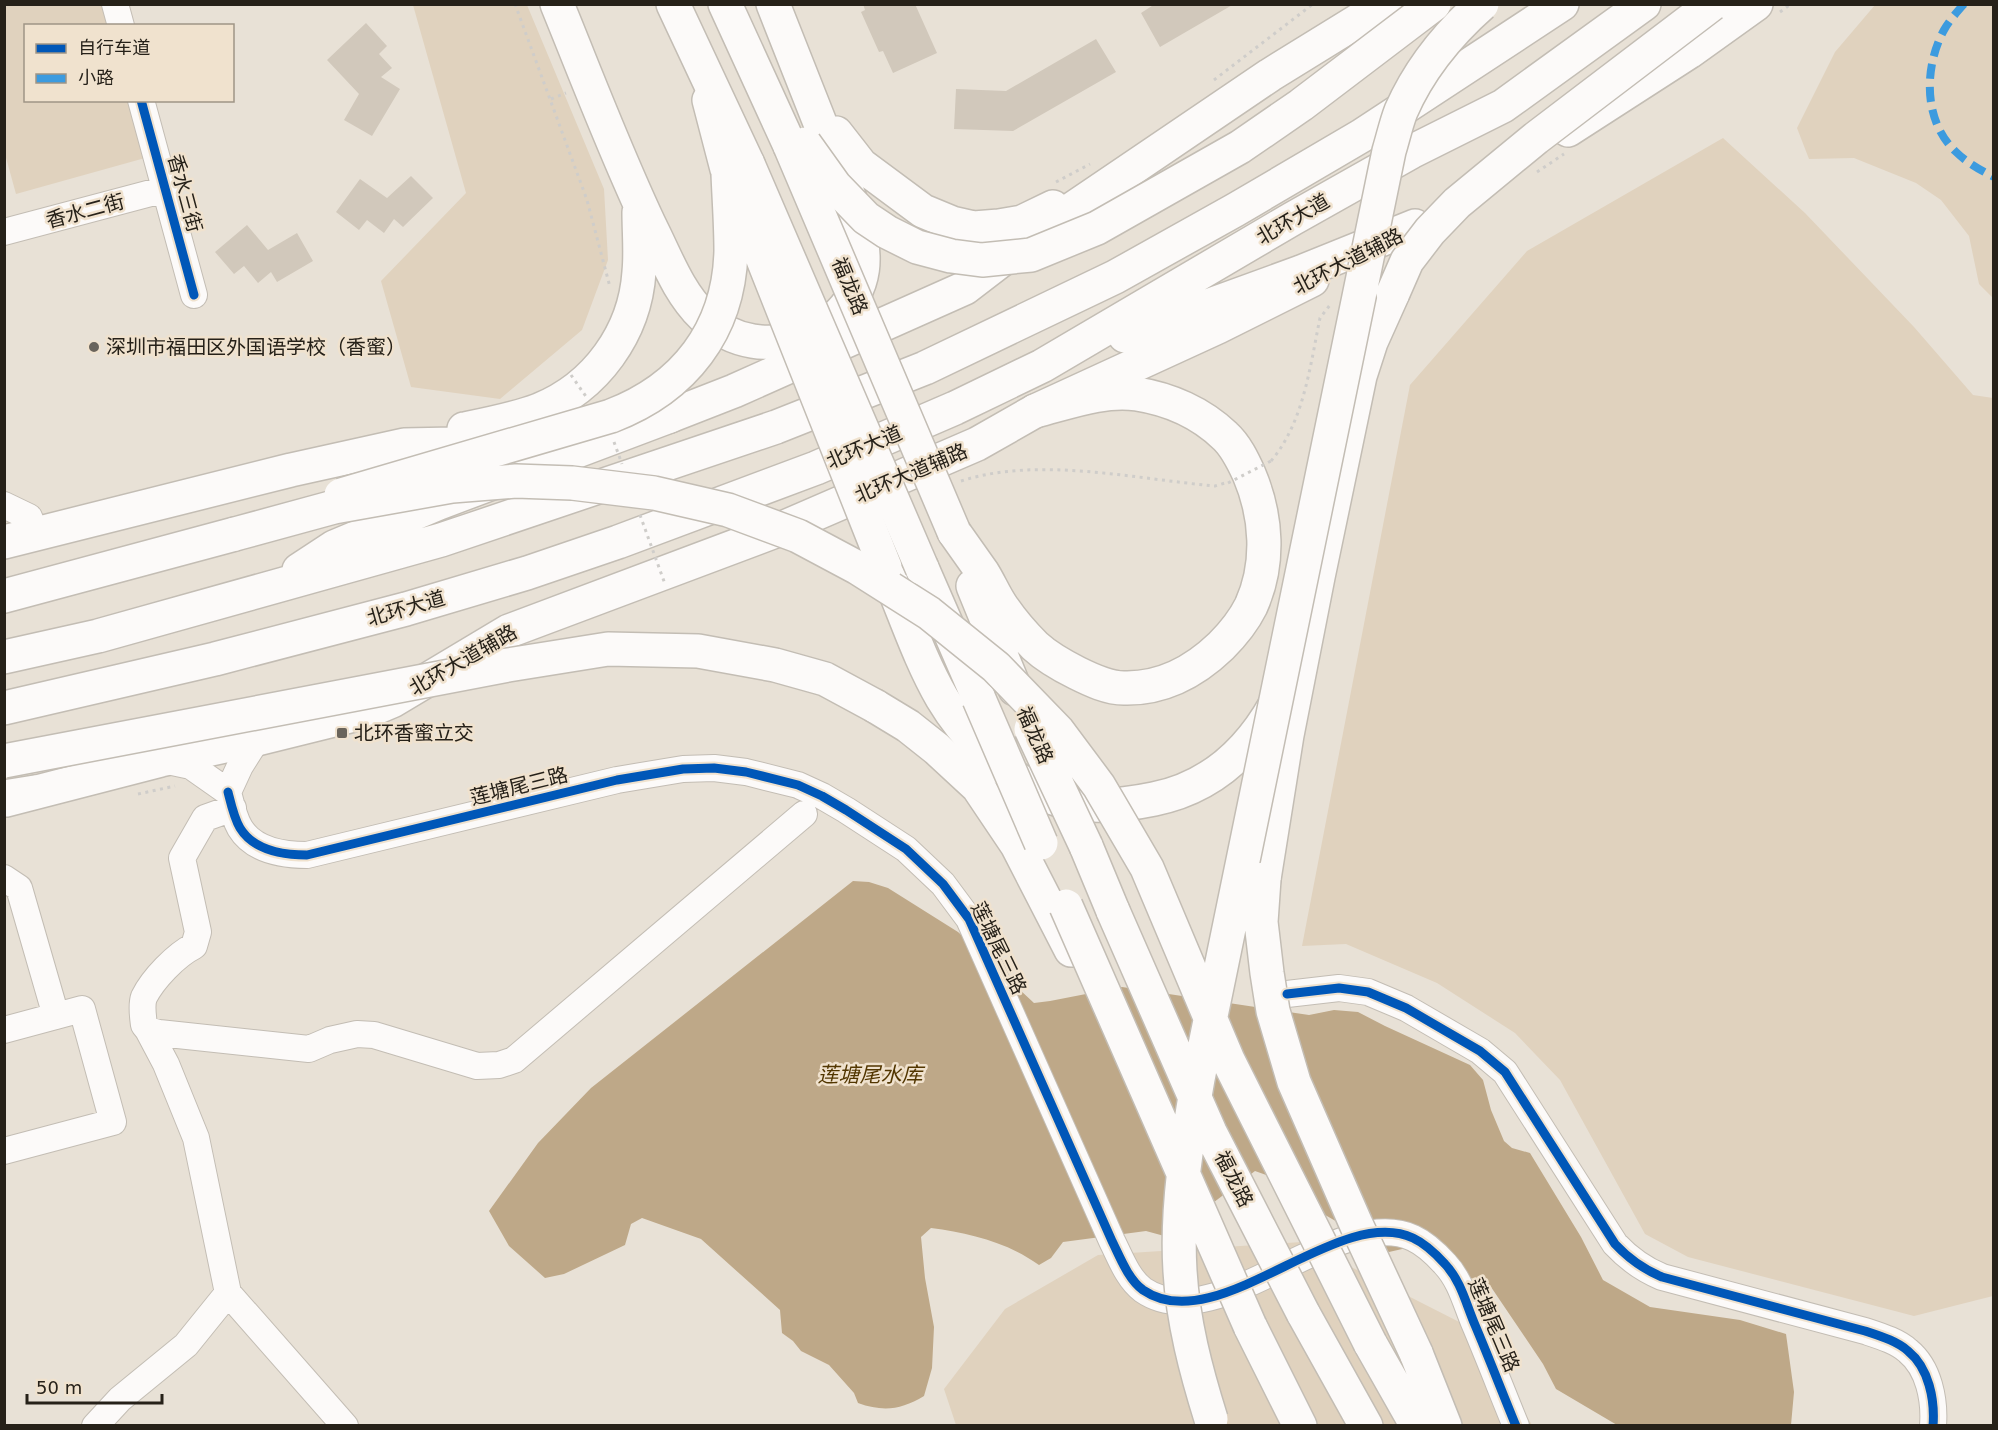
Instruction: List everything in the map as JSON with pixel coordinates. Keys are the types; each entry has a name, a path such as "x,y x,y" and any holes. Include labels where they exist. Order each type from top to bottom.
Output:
{"main road":[{"path":"557,4 639,204 674,275 690,301 704,317 721,330 755,343 776,344 796,339 833,320 848,305 859,287 864,266 863,239 856,214 773,4"},
{"name":"福龙路","path":"673,4 696,52 738,168 922,568 1041,843 1059,908 1127,1045 1250,1326 1300,1425"},
{"path":"270,589 334,547 439,503 734,391 965,288 1034,235 1270,75 1385,4"},
{"path":"798,145 866,218 917,247 951,256 982,260 1031,255 1097,228 1240,147 1301,105 1434,4"},
{"path":"1212,1422 1192,1354 1179,1269 1185,1160 1198,1079 1389,151 1400,113 1423,71 1445,40 1482,4"},
{"name":"北环大道","path":"4,657 98,636 441,540 776,427 925,368 1115,277 1235,210 1361,136 1562,4"},
{"name":"北环大道","path":"4,708 215,659 406,609 526,573 618,542 816,468 955,408 1042,366 1391,163 1503,106 1644,4"},
{"path":"1445,1425 1416,1353 1294,1082 1273,1011 1261,922 1264,879 1287,735 1360,376 1371,342 1407,261 1456,203 1712,4"},
{"name":"北环大道辅路","path":"15,797 160,760 366,712 417,687 509,631 778,531 977,444 1035,411 1218,327 1353,260 1415,226 1689,52 1756,4"},
{"name":"福龙路","path":"730,17 798,145 1031,729 1086,846 1210,1132 1302,1313 1366,1425"},
{"path":"815,106 861,165 923,210 952,223 974,228 1022,222 1138,166"},
{"path":"738,168 885,567 926,666 942,698 961,726 980,748 1024,784 1060,801 1103,806 1132,804 1165,797 1194,787 1239,755 1263,726 1303,654"},
{"path":"235,534 366,487 610,416 650,398 687,367 705,343 724,299 731,252 738,168"},
{"path":"4,542 291,470 515,418 560,400 580,386 615,350 635,300 639,272 639,204"},
{"path":"1042,366 1301,272 1415,226"},
{"path":"954,532 984,575 1002,608 1036,647 1066,667 1094,681 1123,688 1156,685 1181,675 1205,661 1230,636 1251,607 1265,551 1264,525 1256,491 1242,458 1226,436 1202,418 1171,402 1134,394 1097,395 1035,411"},
{"path":"404,445 552,443 601,434 670,416"},
{"path":"4,596 334,507 452,486 516,481 572,483 654,493 738,514 798,536 858,568 929,613 996,667 1058,731 1099,786 1147,868 1228,1060 1370,1343 1417,1425"},
{"path":"4,761 507,665 608,649 698,651 775,664 825,679 908,726 978,787 1059,908"}],"street":[{"path":"116,4 121,24"},
{"path":"1270,75 1354,4"},
{"name":"香水三街","path":"142,102 194,295"},
{"name":"香水二街","path":"4,232 166,189"},
{"path":"4,505 29,517 36,534"},
{"path":"257,739 240,766 231,800 205,818 182,858 198,932 194,946 180,953 144,998 144,1025 166,1064 196,1138 228,1293 345,1425"},
{"path":"160,760 191,766 231,800"},
{"name":"莲塘尾三路","path":"231,800 240,828 252,841 270,851 288,855 307,855 650,773 683,769 714,768 746,772 798,785 822,796 906,849 927,868 956,901 977,937 1112,1241 1134,1281 1143,1290 1161,1298 1178,1301 1193,1300 1237,1288 1353,1237 1379,1232 1413,1238 1440,1259 1458,1283 1516,1425"},
{"path":"148,1030 309,1049 330,1040 366,1034 477,1066 499,1065 514,1060 804,813"},
{"path":"4,878 19,888 56,1016"},
{"path":"1287,994 1339,988 1368,992 1406,1008 1480,1051 1505,1072 1615,1244 1628,1257 1639,1266 1662,1277 1865,1331 1890,1340 1908,1350 1919,1362 1932,1397 1933,1425"},
{"path":"4,1029 82,1009 114,1122 4,1151"},
{"path":"95,1425 120,1399 186,1345 228,1293"}],"path":[{"path":"515,4 587,200 612,290"},
{"path":"1212,82 1313,4"},
{"path":"551,99 568,92"},
{"path":"1053,184 1092,163"},
{"path":"1096,473 1215,486 1228,483 1271,460 1283,447 1296,421 1311,359"}],"shaded area":[{"path":"4,5 101,5 107,24 24,24 24,102 128,102 145,158 16,194 5,154"},
{"path":"413,5 527,5 604,189 608,260 582,330 500,399 411,387 381,281 466,193"},
{"path":"1875,5 1993,5 1993,298 1979,284 1969,236 1941,200 1916,183 1854,158 1809,159 1797,128 1835,52"},
{"path":"1723,138 1805,213 1914,327 1973,395 1993,398 1993,1296 1914,1316 1688,1257 1645,1234 1560,1080 1515,1033 1437,983 1346,944 1302,946 1410,385 1527,251"},
{"path":"1302,1242 1475,1330 1532,1425 956,1425 944,1389 1005,1309 1098,1255"}],"water":[{"name":"莲塘尾水库","path":"853,881 869,882 888,888 958,932 1034,1003 1122,987 1309,1015 1334,1010 1358,1012 1470,1065 1483,1080 1491,1110 1504,1141 1512,1148 1530,1153 1581,1237 1603,1280 1650,1307 1740,1320 1786,1334 1794,1392 1791,1425 1617,1425 1556,1389 1543,1364 1491,1287 1446,1267 1424,1244 1389,1252 1289,1194 1269,1176 1255,1171 1168,1237 1146,1231 1063,1242 1051,1258 1039,1265 1014,1250 987,1240 931,1228 921,1237 925,1278 934,1327 932,1368 924,1396 900,1407 876,1408 858,1403 854,1393 829,1365 801,1351 782,1333 780,1310 701,1239 642,1218 631,1224 625,1245 564,1274 545,1278 509,1246 489,1211 538,1143 591,1088"}],"building":[{"path":"863,4 915,4 937,53 893,73 883,51 879,52 861,12 865,10"},
{"path":"1155,4 1234,4 1160,47 1141,13"},
{"path":"366,23 387,46 379,54 392,68 381,77 400,89 372,136 344,120 359,94 327,60"},
{"path":"1096,39 1116,72 1013,131 954,129 956,89 1006,91"},
{"path":"411,176 433,198 403,227 394,219 384,233 367,220 359,230 336,212 360,179 387,198"},
{"path":"247,225 268,250 297,233 313,261 277,282 271,272 258,283 244,266 234,274 215,252"}],"marked path":[{"path":"1964,4 1946,27 1937,45 1930,76 1932,109 1937,124 1955,151 1973,166 1994,177"}],"cycle path":[{"path":"142,102 194,295"},
{"path":"228,792 238,824 253,842 279,853 307,855 617,780 683,769 714,768 746,772 798,785 822,796 906,849 943,884 969,919 1112,1241 1133,1280 1143,1290 1173,1301 1206,1298 1241,1287 1349,1239 1383,1232 1413,1238 1434,1253 1455,1278 1516,1426"},
{"path":"1287,994 1339,988 1368,992 1406,1008 1480,1051 1505,1072 1615,1244 1631,1259 1662,1277 1865,1331 1899,1344 1915,1358 1926,1375 1932,1395 1933,1426"}],"place":[{"name":"深圳市福田区外国语学校（香蜜）","path":"94,347"},
{"name":"北环香蜜立交","path":"342,733"}]}
